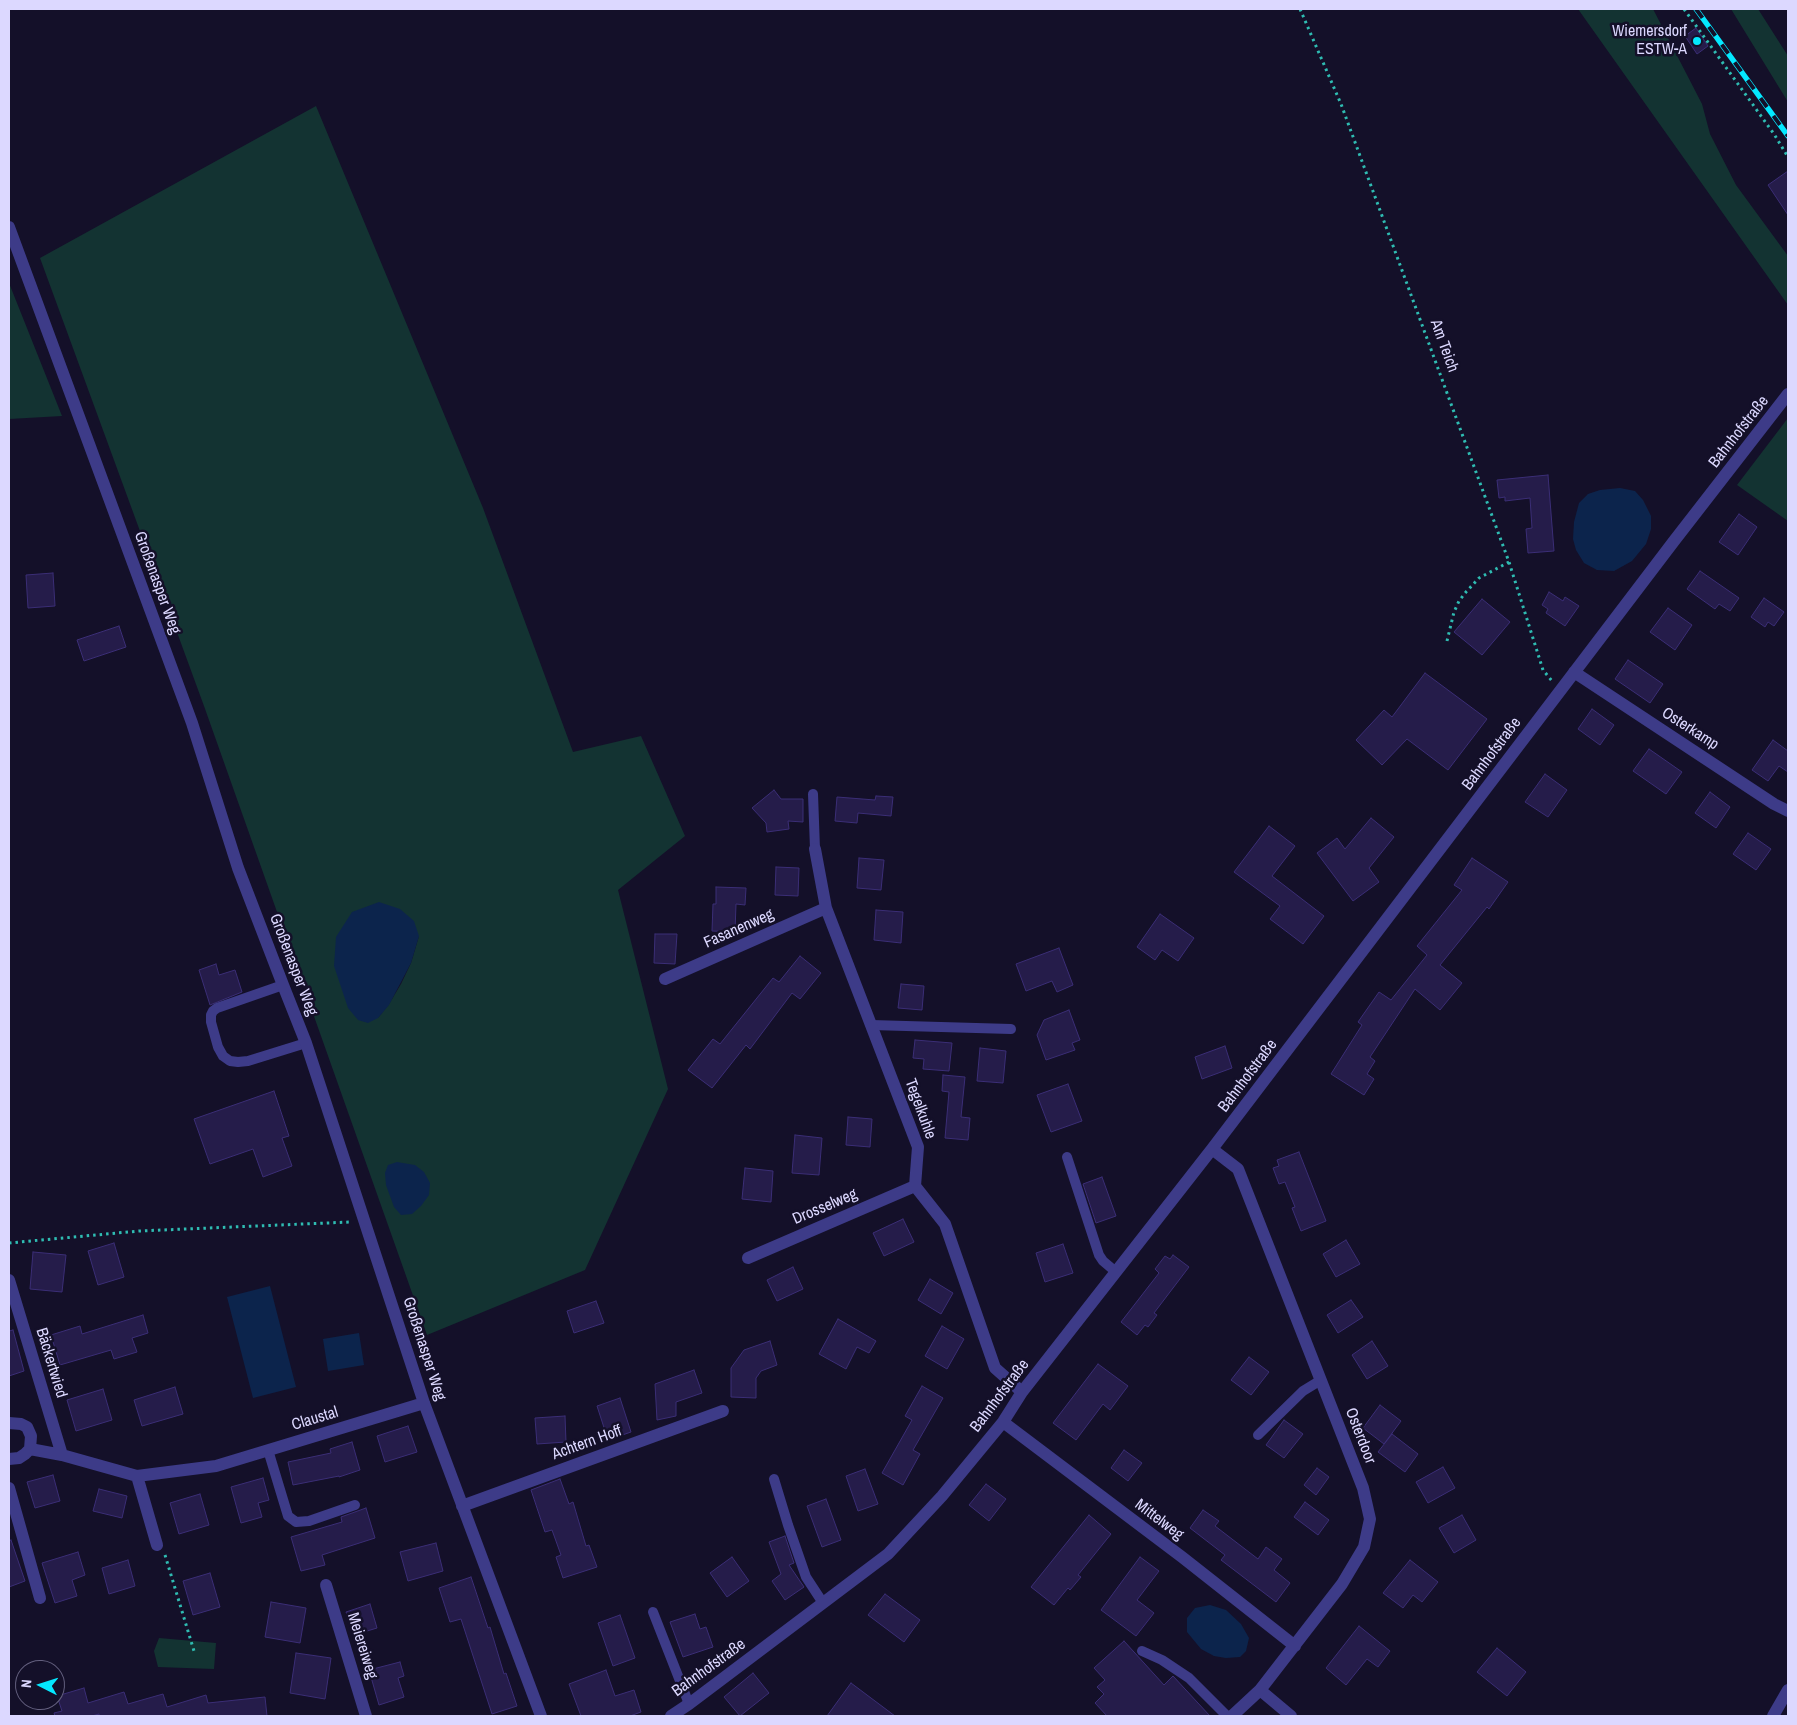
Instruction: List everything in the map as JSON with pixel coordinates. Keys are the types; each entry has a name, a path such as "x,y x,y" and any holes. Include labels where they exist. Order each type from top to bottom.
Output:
{"street":[{"name":"Großenasper Weg","path":"9,227 188,714 238,868 306,1043 424,1402 541,1716"},
{"name":"Bahnhofstraße","path":"670,1716 689,1704 888,1554 942,1496 1002,1422 1022,1392 1212,1149 1574,672 1788,394"},
{"name":"Osterkamp","path":"1574,672 1774,804 1788,811"},
{"name":"Tegelkuhle","path":"815,849 826,908 918,1147 915,1186"},
{"name":"Fasanenweg","path":"665,979 826,908"},
{"name":"Osterdoor","path":"1212,1149 1238,1168 1363,1488 1370,1519 1364,1546 1342,1584 1260,1690 1232,1716"},
{"name":"Drosselweg","path":"748,1258 915,1186"},
{"path":"915,1186 945,1224 995,1368 1022,1392"},
{"name":"Bäckertwied","path":"9,1280 62,1456"},
{"name":"Claustal","path":"137,1476 216,1466 424,1402"},
{"name":"Achtern Hoff","path":"462,1506 723,1411"},
{"path":"9,1423 15,1422 27,1427 32,1436 30,1448 25,1454 19,1458 9,1460"},
{"name":"Mittelweg","path":"1002,1422 1182,1557 1295,1646"},
{"path":"30,1448 137,1476 157,1545"},
{"path":"9,1488 40,1598"},
{"name":"Meiereiweg","path":"326,1585 366,1716"},
{"path":"1260,1690 1292,1716"},
{"path":"1773,1716 1788,1690"}],"lane":[{"path":"813,794 815,849"},
{"path":"282,985 213,1011 211,1022 218,1047 223,1056 230,1061 238,1062 248,1061 306,1043"},
{"path":"871,1024 1011,1029"},
{"path":"1067,1157 1100,1255 1103,1261 1116,1272"},
{"path":"1258,1435 1303,1391 1321,1380"},
{"path":"268,1450 288,1516 296,1522 309,1520 356,1505"},
{"path":"774,1479 806,1577 823,1603"},
{"path":"652,1612 689,1704"},
{"path":"1142,1651 1162,1660 1189,1678 1227,1716"}],"path":[{"name":"Am Teich","path":"1300,9 1341,104 1510,562 1544,670 1559,692"},
{"path":"1684,9 1788,157"},
{"path":"1447,641 1454,612 1462,597 1479,578 1510,562"},
{"path":"9,1243 139,1231 365,1221"},
{"path":"157,1545 163,1551 194,1652"}],"green space":[{"path":"1578,9 1653,9 1702,104 1710,134 1736,185 1788,256 1788,305"},
{"path":"1731,9 1758,9 1788,56 1788,102"},
{"path":"316,106 483,508 573,752 641,736 685,836 618,890 668,1089 585,1270 427,1335 204,706 40,258","holes":["419,936 411,963 401,984 378,1018"]},
{"path":"9,283 62,416 9,419"},
{"path":"1788,418 1788,521 1737,485"},
{"path":"159,1638 216,1643 214,1669 158,1667 154,1651"}],"water":[{"path":"1620,488 1635,491 1643,500 1651,516 1651,529 1646,544 1632,561 1614,571 1597,570 1584,563 1576,550 1573,539 1574,522 1579,503 1588,494 1600,490"},
{"path":"379,902 400,909 414,921 419,936 411,963 389,1005 378,1018 368,1023 358,1020 348,1008 334,966 336,937 352,912"},
{"path":"397,1162 415,1165 424,1172 430,1183 429,1195 412,1214 401,1215 394,1207 386,1185 385,1173 388,1165"},
{"path":"270,1286 296,1387 253,1398 227,1297"},
{"path":"359,1333 364,1365 328,1371 323,1339"},
{"path":"1210,1605 1226,1610 1241,1624 1249,1638 1246,1651 1240,1657 1226,1658 1214,1656 1201,1649 1187,1632 1187,1618 1195,1608"}],"building":[{"name":"Wiemersdorf ESTW-A","path":"1696,28 1708,46 1697,54 1685,36"},
{"path":"1788,171 1788,215 1768,185"},
{"path":"1548,475 1554,551 1528,553 1526,529 1532,528 1530,498 1505,501 1505,497 1499,498 1497,480"},
{"path":"1739,514 1757,527 1738,555 1719,542"},
{"path":"1700,571 1739,598 1730,611 1719,604 1715,609 1687,589"},
{"path":"53,573 55,606 28,608 26,575"},
{"path":"1549,592 1563,601 1565,597 1579,606 1565,626 1546,613 1548,609 1542,605"},
{"path":"1764,598 1784,612 1774,626 1768,622 1765,627 1751,617"},
{"path":"1482,599 1510,622 1482,655 1454,632"},
{"path":"1668,608 1692,625 1675,650 1650,632"},
{"path":"119,626 126,647 84,661 77,640"},
{"path":"1628,660 1663,684 1650,703 1615,679"},
{"path":"1425,673 1487,719 1448,770 1407,739 1382,765 1356,740 1384,710 1392,717"},
{"path":"1592,709 1614,725 1600,745 1578,729"},
{"path":"1773,740 1788,751 1788,772 1779,766 1768,781 1752,770"},
{"path":"1649,749 1682,772 1666,794 1633,771"},
{"path":"1545,774 1567,790 1548,817 1525,802"},
{"path":"774,790 781,799 803,799 803,822 788,821 789,829 767,832 766,823 752,808"},
{"path":"1710,792 1730,807 1716,828 1695,813"},
{"path":"876,796 893,797 891,816 858,813 857,823 835,821 837,797 875,800"},
{"path":"1371,818 1394,837 1369,868 1379,882 1353,901 1317,853 1337,838 1345,849"},
{"path":"1269,826 1295,846 1272,876 1324,916 1303,944 1270,919 1280,906 1234,872"},
{"path":"1748,833 1771,849 1756,870 1733,854"},
{"path":"859,858 884,860 881,890 857,888"},
{"path":"1472,858 1508,882 1489,909 1487,907 1440,965 1462,983 1440,1010 1415,989 1370,1057 1375,1061 1367,1074 1374,1079 1364,1095 1331,1074 1362,1025 1358,1022 1379,992 1391,1000 1427,955 1417,946 1462,890 1454,885"},
{"path":"776,867 799,868 798,896 775,895"},
{"path":"716,887 746,888 745,905 736,904 735,932 712,931 713,904 716,904"},
{"path":"876,910 903,912 901,943 874,940"},
{"path":"1160,914 1194,938 1178,961 1162,950 1155,960 1137,947"},
{"path":"655,934 677,934 675,964 654,963"},
{"path":"1059,948 1073,985 1057,992 1052,981 1026,991 1016,964"},
{"path":"800,956 821,973 800,999 792,993 750,1049 746,1045 712,1088 688,1070 713,1039 720,1044 773,978 779,982"},
{"path":"216,964 219,975 235,970 242,992 210,1005 199,970"},
{"path":"901,984 924,986 922,1010 898,1008"},
{"path":"1069,1010 1080,1040 1072,1043 1075,1050 1046,1060 1037,1035 1044,1020"},
{"path":"915,1040 952,1043 949,1071 923,1069 924,1059 913,1058"},
{"path":"1225,1046 1232,1068 1202,1079 1195,1057"},
{"path":"980,1048 1006,1051 1003,1083 977,1081"},
{"path":"943,1075 965,1077 961,1117 970,1118 968,1140 945,1138 949,1092 942,1091"},
{"path":"1068,1084 1082,1121 1051,1132 1037,1095"},
{"path":"274,1091 289,1136 282,1138 292,1166 263,1177 253,1149 210,1164 194,1119"},
{"path":"848,1117 872,1119 870,1147 846,1145"},
{"path":"795,1135 822,1138 819,1175 792,1173"},
{"path":"1299,1152 1326,1221 1301,1231 1292,1208 1295,1207 1285,1182 1279,1184 1273,1168 1279,1166 1277,1160"},
{"path":"745,1168 773,1171 771,1202 742,1199"},
{"path":"1102,1177 1116,1216 1096,1223 1083,1184"},
{"path":"903,1219 914,1242 884,1256 873,1233"},
{"path":"1346,1240 1360,1264 1336,1277 1323,1254"},
{"path":"114,1243 124,1277 98,1285 88,1251"},
{"path":"1063,1244 1073,1273 1045,1282 1036,1253"},
{"path":"33,1252 66,1255 62,1292 30,1289"},
{"path":"1173,1255 1189,1267 1154,1313 1157,1315 1148,1327 1145,1325 1137,1335 1121,1322 1159,1273 1155,1269 1165,1256 1170,1259"},
{"path":"793,1267 803,1289 777,1301 767,1280"},
{"path":"930,1279 953,1293 941,1314 918,1300"},
{"path":"1351,1300 1363,1317 1338,1333 1327,1315"},
{"path":"596,1301 604,1323 574,1333 567,1311"},
{"path":"143,1315 148,1333 132,1338 137,1352 114,1359 111,1350 60,1365 51,1335 80,1326 82,1334"},
{"path":"838,1319 876,1341 869,1353 857,1347 846,1369 819,1354"},
{"path":"942,1326 964,1339 947,1369 925,1356"},
{"path":"13,1330 24,1371 9,1376 9,1331"},
{"path":"770,1341 777,1365 761,1371 756,1378 756,1398 731,1397 731,1368 744,1350"},
{"path":"1372,1341 1388,1366 1367,1379 1352,1355"},
{"path":"1249,1357 1269,1372 1251,1395 1231,1380"},
{"path":"1098,1364 1128,1386 1110,1410 1103,1404 1076,1440 1053,1423"},
{"path":"694,1370 702,1393 676,1402 676,1416 657,1420 655,1384"},
{"path":"922,1386 943,1398 913,1450 920,1454 903,1485 882,1473 912,1420 905,1416"},
{"path":"175,1387 183,1414 142,1426 134,1400"},
{"path":"103,1389 112,1420 76,1431 67,1400"},
{"path":"620,1398 631,1432 608,1440 597,1406"},
{"path":"1380,1405 1401,1421 1384,1444 1363,1428"},
{"path":"565,1416 566,1442 537,1444 535,1418"},
{"path":"1284,1420 1303,1434 1284,1458 1266,1445"},
{"path":"408,1426 417,1452 385,1462 377,1436"},
{"path":"1392,1434 1418,1454 1405,1472 1378,1452"},
{"path":"352,1442 360,1470 339,1477 293,1485 288,1462 331,1453 330,1449"},
{"path":"1124,1450 1142,1463 1128,1481 1111,1468"},
{"path":"1443,1467 1455,1488 1428,1503 1416,1482"},
{"path":"1317,1468 1329,1477 1316,1495 1304,1485"},
{"path":"865,1469 878,1504 858,1511 846,1476"},
{"path":"53,1475 60,1501 35,1508 27,1482"},
{"path":"263,1478 269,1500 258,1503 262,1517 241,1523 231,1487"},
{"path":"560,1479 569,1504 573,1502 586,1546 589,1545 597,1567 563,1578 556,1557 561,1555 552,1530 545,1532 531,1490"},
{"path":"986,1484 1006,1499 989,1521 969,1505"},
{"path":"99,1489 127,1496 122,1518 93,1511"},
{"path":"200,1494 209,1525 179,1534 170,1503"},
{"path":"826,1499 841,1540 822,1547 807,1506"},
{"path":"1305,1502 1329,1520 1318,1535 1294,1517"},
{"path":"366,1508 375,1538 322,1555 325,1565 301,1571 291,1537 342,1522 341,1517"},
{"path":"1203,1510 1219,1521 1215,1526 1258,1559 1266,1547 1282,1559 1274,1570 1290,1583 1276,1602 1221,1560 1225,1555 1190,1528"},
{"path":"1089,1515 1111,1534 1078,1575 1081,1577 1070,1590 1068,1588 1054,1605 1031,1587"},
{"path":"1462,1515 1476,1540 1454,1553 1439,1528"},
{"path":"785,1536 794,1563 789,1565 804,1587 785,1600 772,1581 781,1574 769,1542"},
{"path":"11,1540 25,1581 9,1587 9,1541"},
{"path":"436,1543 443,1571 408,1581 400,1552"},
{"path":"78,1552 85,1575 72,1580 77,1596 55,1603 42,1563"},
{"path":"732,1557 749,1581 727,1597 710,1573"},
{"path":"1140,1557 1159,1571 1137,1600 1154,1613 1136,1636 1101,1610"},
{"path":"128,1560 135,1586 109,1594 102,1568"},
{"path":"1410,1560 1438,1582 1422,1602 1413,1595 1403,1608 1383,1593"},
{"path":"210,1573 220,1607 193,1615 183,1581"},
{"path":"471,1577 517,1706 492,1714 461,1619 450,1622 439,1588"},
{"path":"885,1594 920,1620 904,1642 868,1615"},
{"path":"271,1602 306,1608 300,1643 265,1637"},
{"path":"370,1604 377,1628 354,1635 346,1612"},
{"path":"695,1614 700,1629 706,1627 713,1647 683,1657 670,1622"},
{"path":"620,1615 635,1658 613,1666 598,1623"},
{"path":"1359,1626 1390,1651 1378,1667 1367,1659 1346,1685 1326,1668"},
{"path":"1124,1641 1164,1685 1173,1676 1210,1716 1107,1716 1095,1703 1104,1694 1097,1687 1105,1680 1094,1668"},
{"path":"1497,1648 1526,1672 1507,1696 1477,1672"},
{"path":"296,1653 331,1658 325,1699 290,1693"},
{"path":"400,1662 404,1676 398,1678 404,1697 379,1705 369,1670"},
{"path":"606,1670 615,1696 634,1690 641,1712 630,1716 581,1716 569,1684"},
{"path":"753,1673 769,1693 740,1716 724,1697"},
{"path":"851,1683 895,1716 827,1716"},
{"path":"84,1688 88,1703 124,1692 128,1704 163,1694 167,1707 206,1695 208,1703 265,1697 267,1716 99,1716 99,1714 92,1716 55,1716 54,1713 65,1710 65,1694"}],"railway":[{"path":"1696,9 1788,136"}],"place":[{"name":"Wiemersdorf ESTW-A","path":"1697,41"}]}
